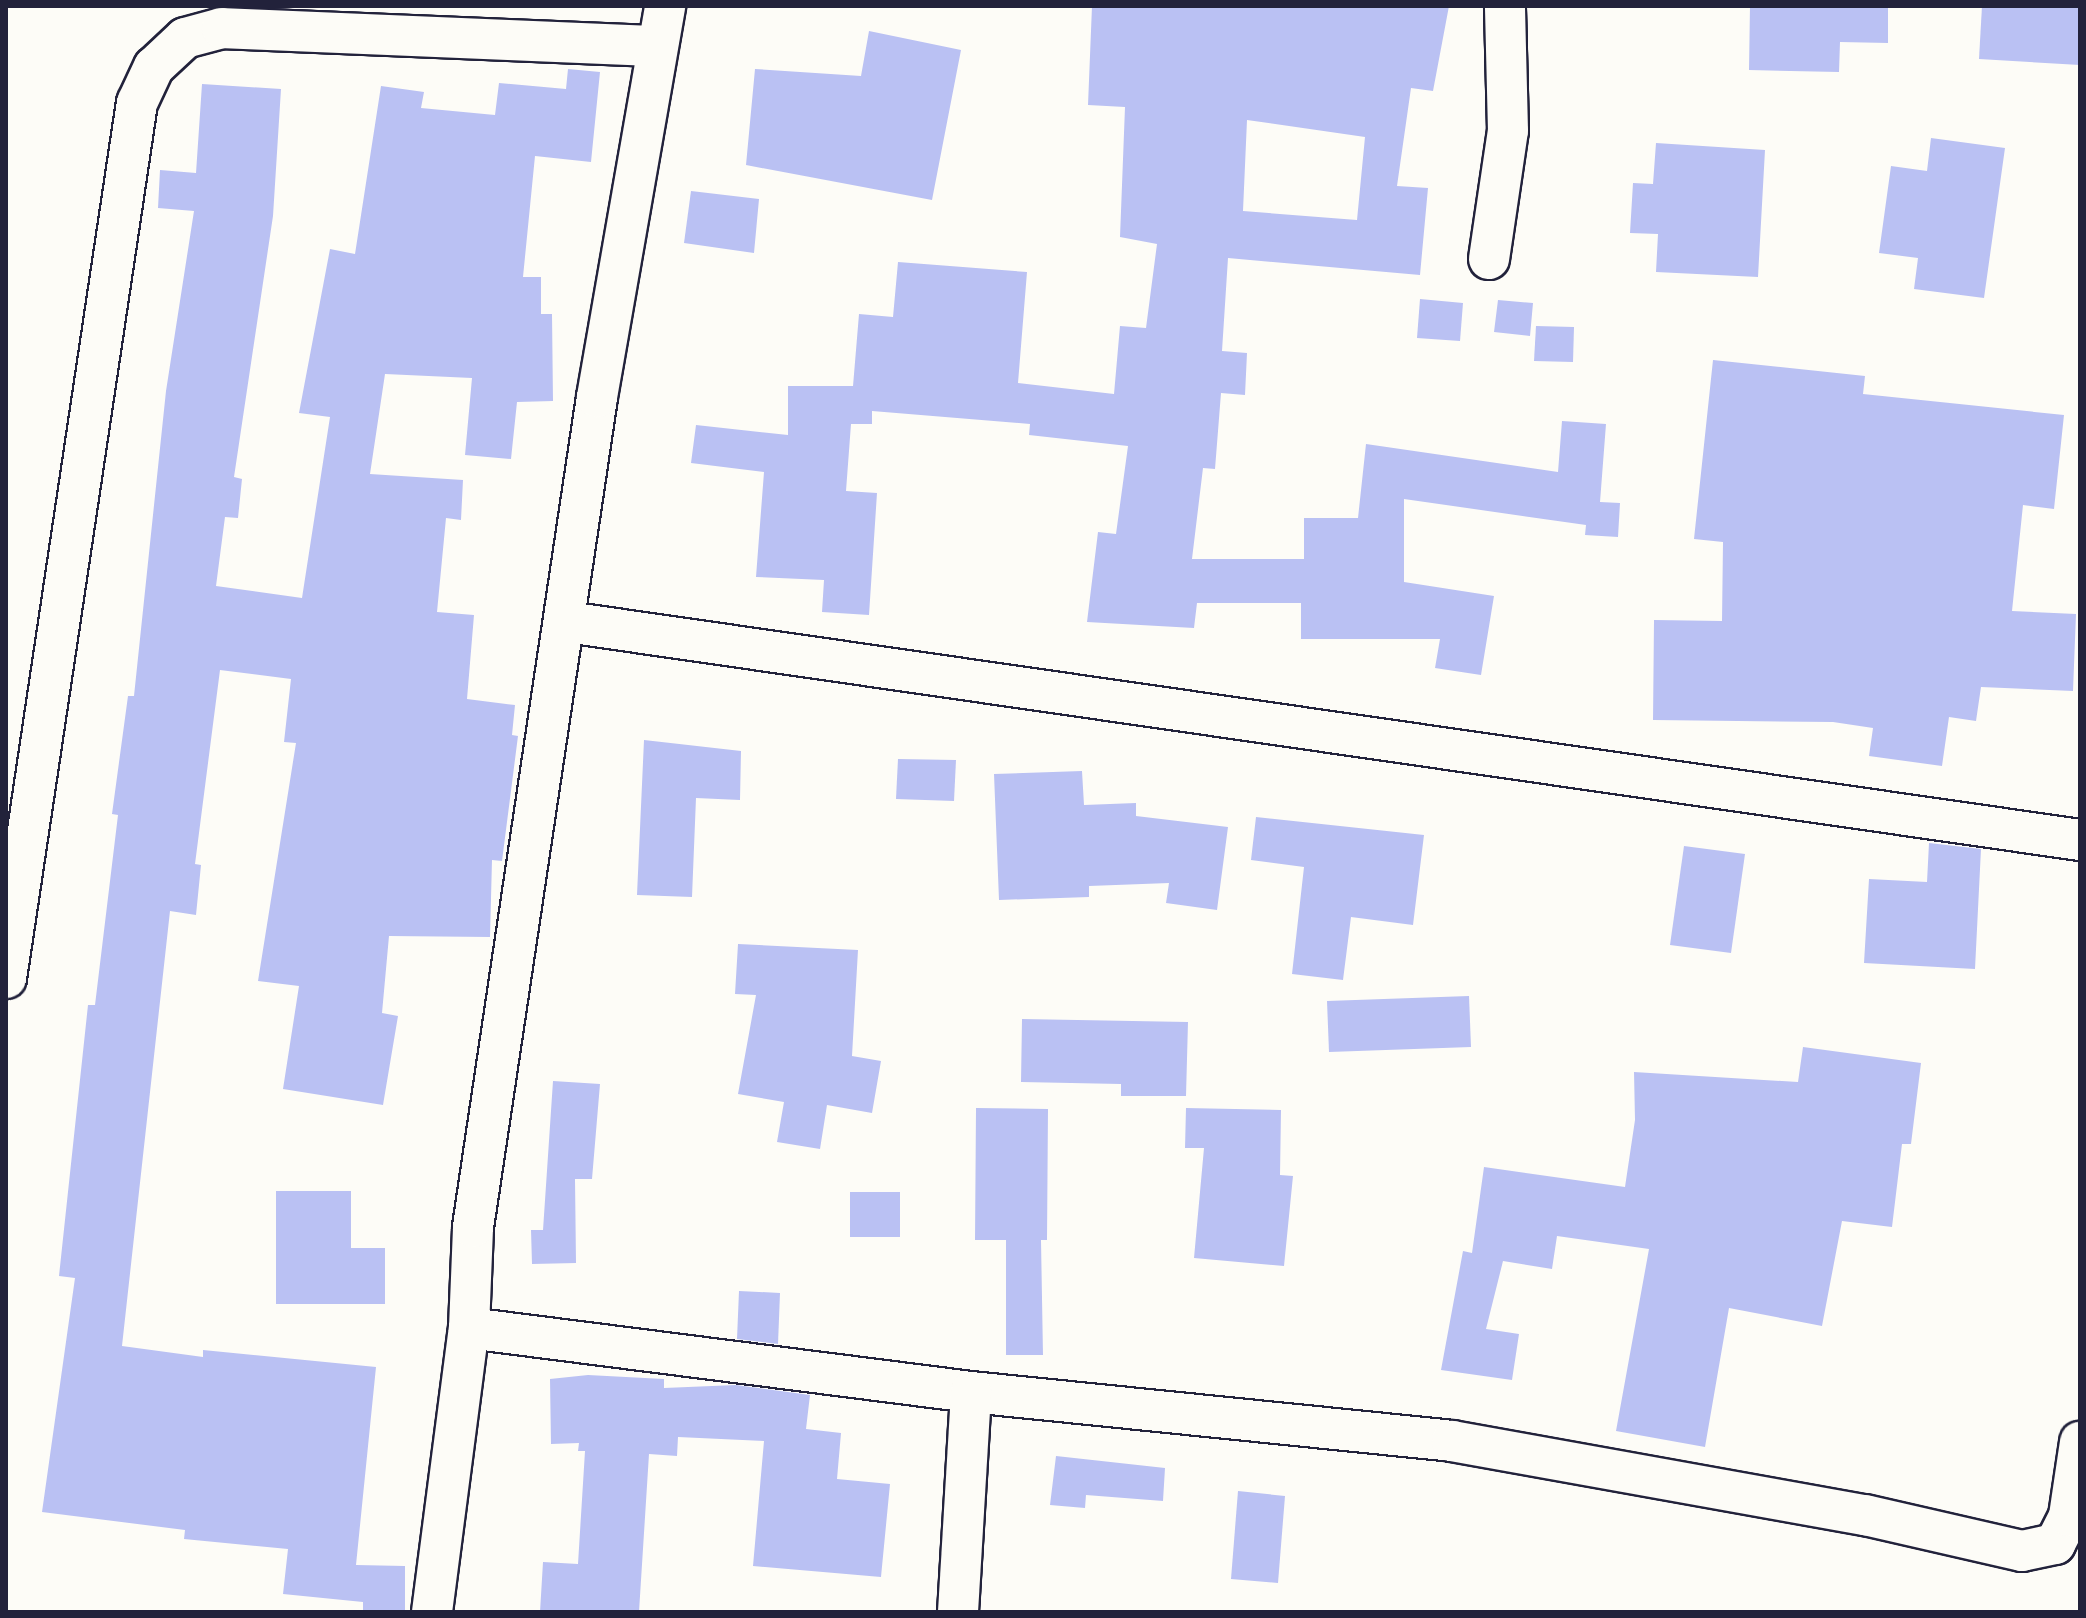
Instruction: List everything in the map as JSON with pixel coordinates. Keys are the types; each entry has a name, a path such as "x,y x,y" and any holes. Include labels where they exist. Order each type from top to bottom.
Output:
{"street":[{"path":"432,1612 469,1328 473,1227 567,622 597,397 665,6"},
{"path":"1489,259 1508,131 1505,6"},
{"path":"6,978 137,103 154,67 185,38 222,28 657,46"},
{"path":"567,622 2080,840"},
{"path":"469,1328 971,1392 1452,1441 1865,1515 2022,1551 2055,1544 2069,1516 2080,1442"},
{"path":"958,1612 971,1392"}],"building":[{"path":"1092,6 1449,6 1433,91 1411,88 1397,186 1428,188 1420,275 1228,258 1222,351 1247,353 1245,395 1221,393 1215,469 1203,468 1192,559 1304,559 1304,518 1358,518 1366,444 1558,472 1562,421 1606,424 1600,502 1620,503 1618,537 1585,535 1586,525 1404,499 1404,582 1494,596 1481,675 1435,668 1440,639 1301,639 1301,603 1197,603 1194,628 1087,622 1098,532 1116,534 1128,446 1029,435 1030,424 872,411 872,424 851,424 846,491 877,493 869,615 822,612 824,580 756,577 764,472 691,463 696,425 788,435 788,386 853,386 859,314 893,317 898,262 1027,272 1018,383 1114,394 1120,326 1146,328 1157,244 1120,237 1125,107 1088,105","holes":["1247,120 1365,137 1357,220 1243,211"]},
{"path":"1750,6 1888,6 1888,43 1840,42 1839,72 1749,70"},
{"path":"1982,6 2080,6 2080,65 1979,59"},
{"path":"869,31 961,50 932,200 746,165 755,69 861,76"},
{"path":"568,69 600,72 591,162 535,156 523,277 541,277 541,314 552,314 553,401 517,402 511,459 465,455 472,378 385,374 370,474 463,480 461,520 446,518 437,612 474,615 467,699 515,705 512,735 518,736 502,861 492,860 490,937 389,936 382,1013 398,1016 383,1105 283,1089 299,986 258,981 296,743 284,742 291,679 220,670 195,864 201,865 196,915 170,911 122,1346 203,1357 203,1350 376,1367 356,1565 405,1566 405,1612 363,1612 363,1602 283,1594 288,1549 184,1539 185,1530 42,1512 75,1278 59,1276 88,1005 95,1005 118,815 112,814 128,696 134,696 166,391 194,211 158,208 160,170 196,173 202,84 281,89 273,216 234,477 242,479 238,518 225,517 216,586 302,598 330,417 299,413 330,249 355,254 381,86 424,92 421,108 495,115 499,83 566,89"},
{"path":"1931,138 2005,148 1984,298 1914,289 1918,258 1879,253 1891,166 1927,171"},
{"path":"1656,143 1765,150 1758,277 1656,272 1658,234 1630,233 1633,183 1653,184"},
{"path":"691,191 759,199 754,253 684,243"},
{"path":"1420,299 1463,303 1460,341 1417,338"},
{"path":"1498,300 1533,303 1530,336 1494,332"},
{"path":"1536,326 1574,327 1573,362 1534,361"},
{"path":"1713,360 1865,376 1863,394 2064,415 2054,509 2023,505 2012,611 2076,614 2073,691 1981,687 1976,721 1949,717 1942,766 1869,756 1873,728 1833,722 1653,720 1654,620 1722,621 1723,542 1694,539"},
{"path":"644,740 741,751 740,800 696,798 692,897 637,895"},
{"path":"898,759 956,760 954,801 896,799"},
{"path":"1082,771 1084,805 1136,803 1136,816 1228,827 1217,910 1166,903 1169,883 1089,886 1089,897 999,900 994,774"},
{"path":"1256,817 1424,835 1413,925 1351,917 1343,980 1292,974 1304,867 1251,860"},
{"path":"1929,843 1981,849 1975,969 1864,963 1869,879 1927,882"},
{"path":"1684,846 1745,854 1731,953 1670,945"},
{"path":"738,944 858,950 852,1056 881,1061 872,1113 827,1105 820,1149 777,1142 784,1102 738,1094 756,995 735,994"},
{"path":"1469,996 1471,1047 1329,1052 1327,1001"},
{"path":"1022,1019 1188,1022 1186,1096 1121,1096 1121,1084 1021,1082"},
{"path":"1803,1047 1921,1063 1911,1144 1902,1144 1892,1227 1842,1221 1822,1326 1729,1308 1705,1447 1616,1431 1649,1249 1557,1236 1552,1269 1503,1261 1486,1329 1519,1334 1512,1380 1441,1370 1463,1251 1472,1253 1484,1167 1625,1187 1635,1120 1634,1072 1798,1082"},
{"path":"553,1081 600,1084 592,1179 575,1179 576,1263 532,1264 531,1230 543,1230"},
{"path":"976,1108 1048,1109 1047,1240 1041,1240 1043,1355 1006,1355 1006,1240 975,1240"},
{"path":"1186,1108 1281,1110 1280,1175 1293,1176 1284,1266 1194,1258 1204,1148 1185,1148"},
{"path":"276,1191 351,1191 351,1248 385,1248 385,1304 276,1304"},
{"path":"850,1192 900,1192 900,1237 850,1237"},
{"path":"739,1291 780,1293 778,1344 737,1339"},
{"path":"588,1375 664,1379 664,1388 736,1385 810,1395 806,1429 841,1433 837,1479 890,1484 881,1577 753,1566 764,1441 678,1437 677,1456 649,1454 639,1612 540,1612 543,1562 578,1564 585,1451 578,1451 579,1443 551,1444 550,1379"},
{"path":"1056,1456 1165,1468 1163,1501 1086,1495 1085,1508 1050,1505"},
{"path":"1238,1491 1285,1496 1278,1583 1231,1579"}]}
